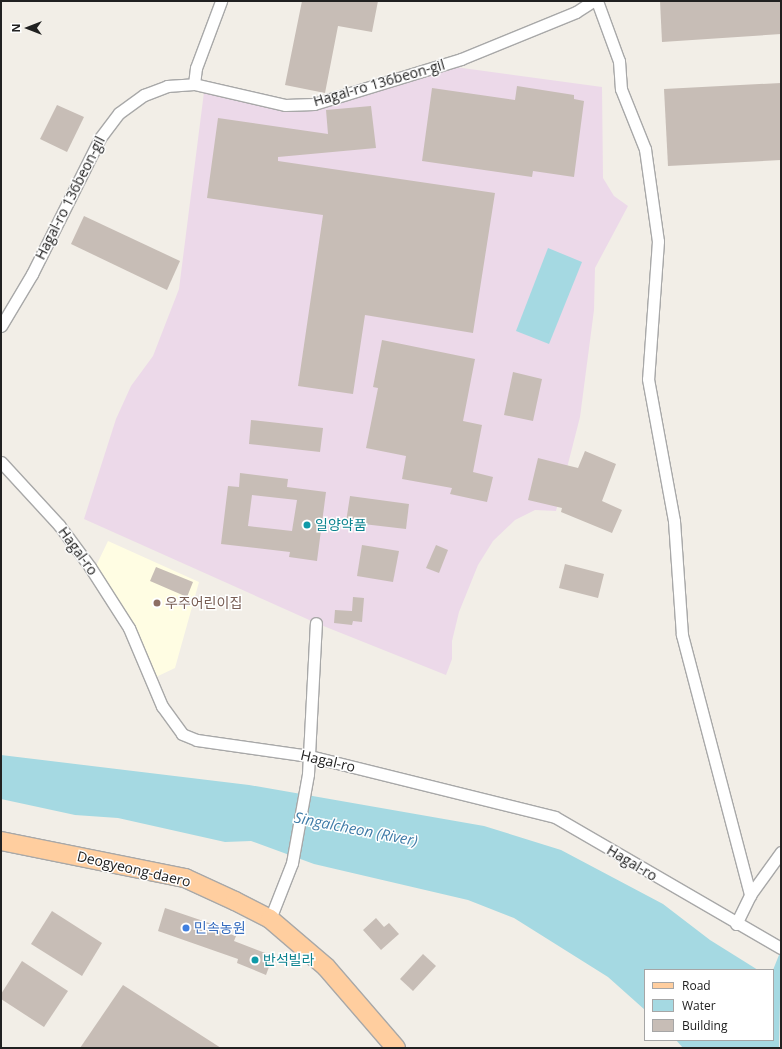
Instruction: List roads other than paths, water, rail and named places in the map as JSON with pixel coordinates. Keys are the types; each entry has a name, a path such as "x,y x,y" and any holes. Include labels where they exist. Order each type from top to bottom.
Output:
{"main road":[{"name":"Deogyeong-daero","path":"1,841 185,878 270,919 326,967 396,1048"}],"street":[{"path":"194,84 196,68 221,1"},
{"name":"Hagal-ro 136beon-gil","path":"1,326 32,274 100,138 119,113 144,95 167,86 194,84 284,105 314,104 461,59 576,12 593,1"},
{"path":"597,1 619,61 621,89 645,149 656,225 658,240 648,379 674,521 682,634 750,895"},
{"name":"Hagal-ro","path":"1,462 59,525 90,567 129,628 162,706 182,734 197,740 309,756 555,817 765,941 781,948"},
{"path":"270,919 292,864 308,774 316,623"},
{"path":"736,924 750,895 781,852"}],"water":[{"path":"548,248 582,262 549,344 516,331"},
{"name":"Singalcheon (River)","path":"1,755 249,785 484,826 561,850 663,904 710,940 756,969 644,969 644,1009 608,977 514,918 468,900 314,864 251,841 225,842 118,818 75,815 1,799"},
{"path":"781,950 779,1048 683,1048 677,1041 774,1041 773,969"}],"place":[{"name":"일양약품","path":"307,525"},
{"name":"우주어린이집","path":"157,603"},
{"name":"민속농원","path":"186,928"},
{"name":"반석빌라","path":"255,960"}]}
